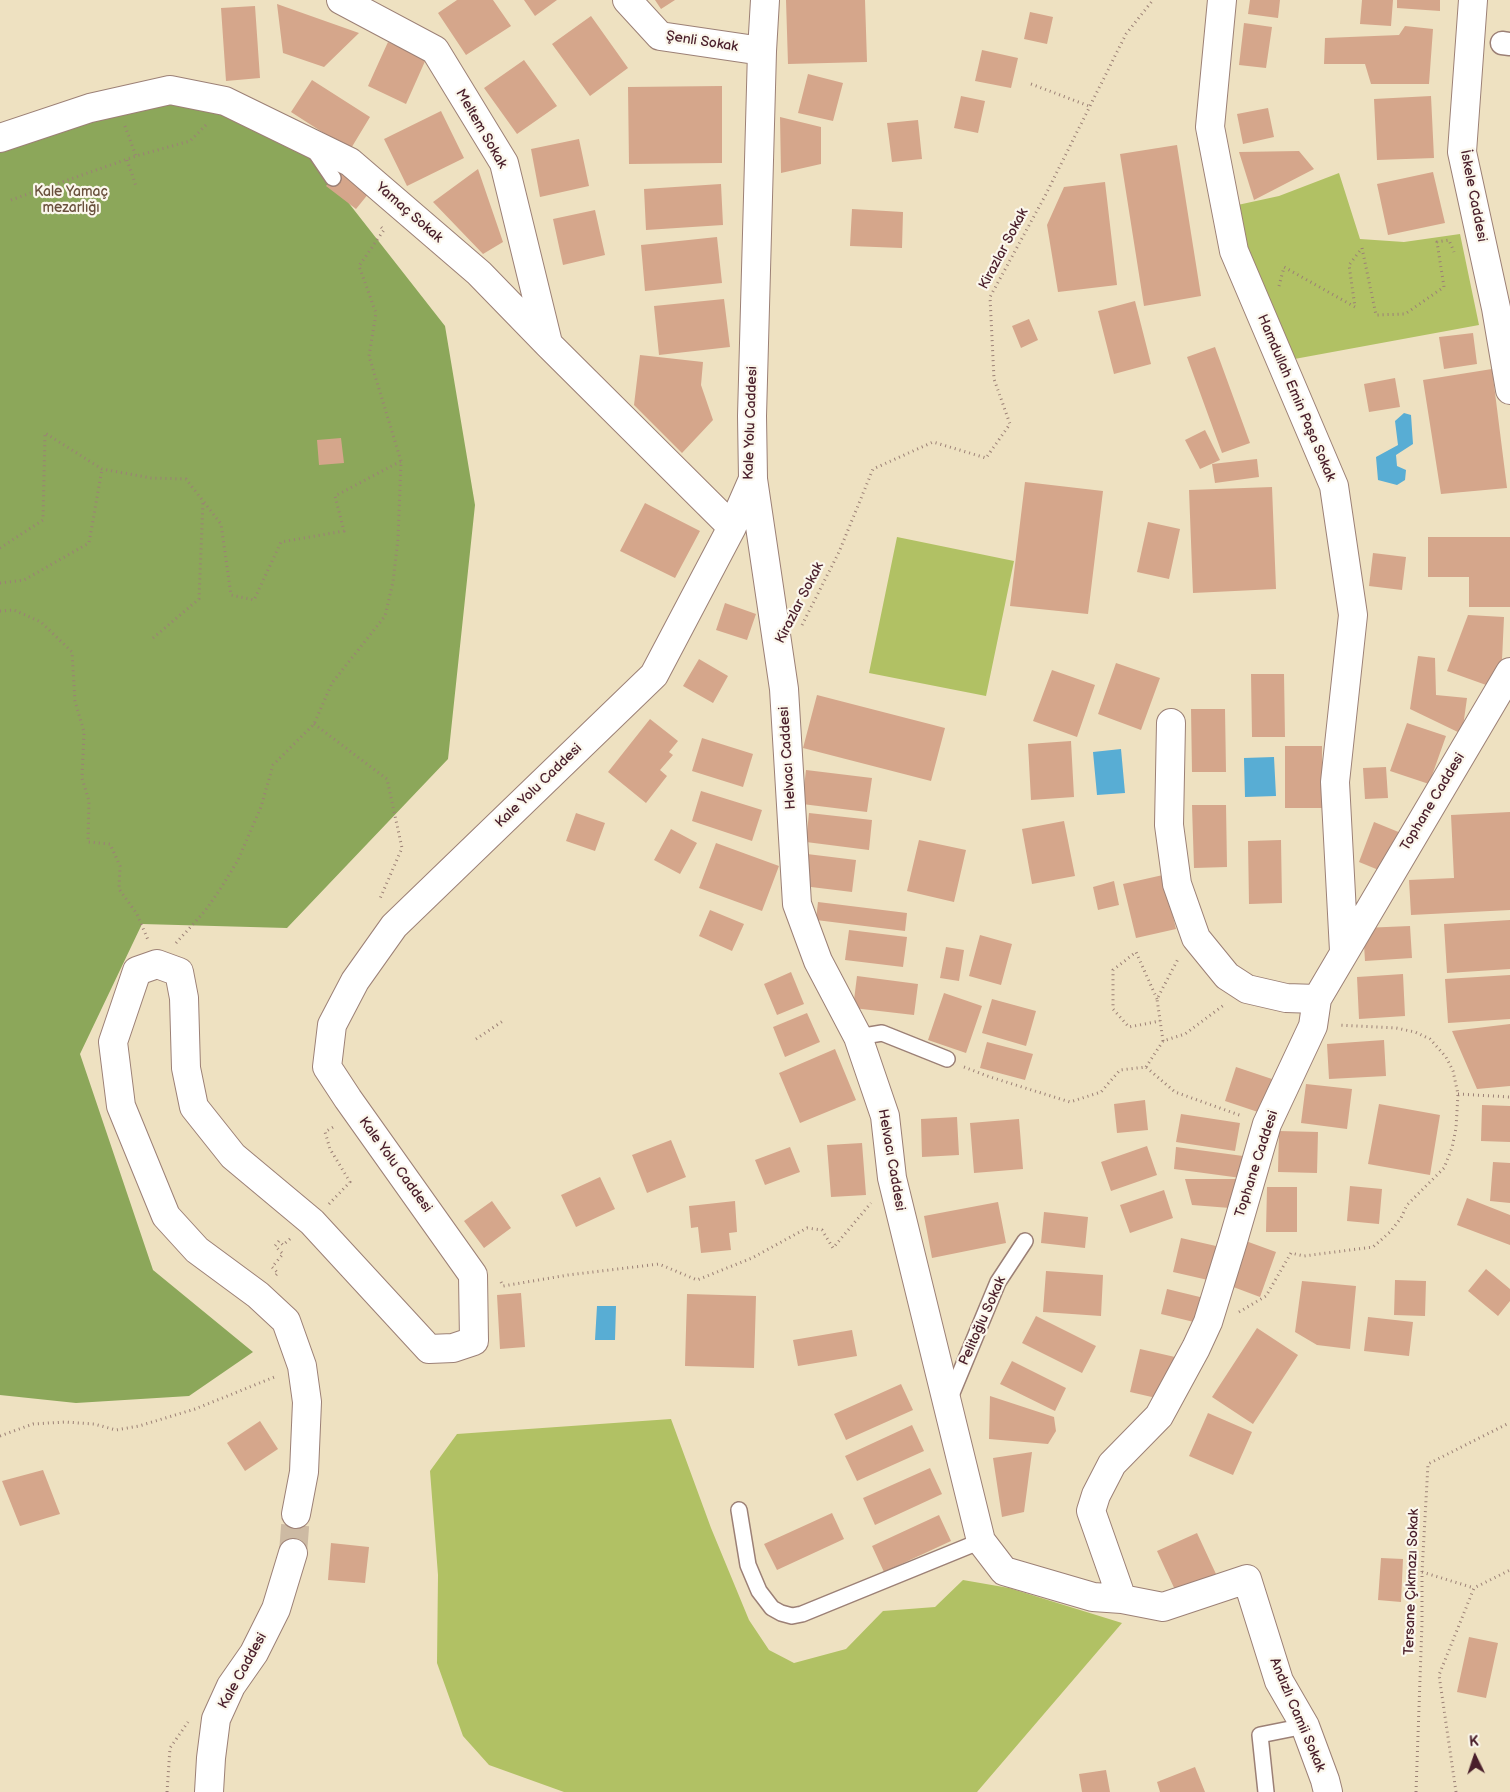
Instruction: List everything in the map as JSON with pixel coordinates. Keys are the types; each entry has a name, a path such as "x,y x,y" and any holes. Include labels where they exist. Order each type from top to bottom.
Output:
{"street":[{"name":"Meltem Sokak","path":"341,0 435,50 504,163 549,345"},
{"name":"Şenli Sokak","path":"628,0 660,36 762,51"},
{"name":"Kale Yolu Caddesi","path":"158,964 179,972 184,998 186,1068 194,1107 233,1156 312,1222 429,1349 453,1348 474,1341 473,1275 327,1067 332,1025 355,981 394,926 654,675 732,527 753,479 752,416 765,0"},
{"name":"Hamdullah Emin Paşa Sokak","path":"1222,0 1210,127 1234,250 1334,486 1353,615 1335,782 1344,951"},
{"name":"İskele Caddesi","path":"1473,0 1462,152 1494,300 1510,390"},
{"name":"Yamaç Sokak","path":"0,138 90,108 170,90 225,102 350,162 479,273 732,527"},
{"name":"Helvacı Caddesi","path":"753,479 784,689 798,904 818,961 858,1037 885,1116 892,1178 980,1541 1004,1571 1093,1597 1122,1598"},
{"name":"Tophane Caddesi","path":"1122,1598 1091,1511 1096,1496 1112,1464 1159,1416 1208,1322 1234,1241 1267,1124 1313,1026 1317,999 1510,672"},
{"path":"1171,723 1169,825 1177,884 1196,938 1227,976 1247,989 1286,998 1317,999"},
{"path":"158,964 137,971 113,1042 121,1106 166,1216 197,1250 258,1295 286,1321 302,1366 307,1402 304,1472 296,1514"},
{"name":"Kale Caddesi","path":"209,1792 216,1719 231,1686 254,1653 276,1609 293,1553"},
{"name":"Andızlı Camii Sokak","path":"1122,1598 1163,1607 1247,1579 1279,1681 1305,1726 1328,1792"}],"lane":[{"path":"307,140 332,178"},
{"path":"858,1037 882,1033 946,1060"},
{"name":"Pelitoğlu Sokak","path":"947,1404 998,1282 1024,1242"},
{"path":"739,1510 748,1565 759,1591 772,1608 792,1616 802,1614 980,1541"},
{"path":"1266,1792 1260,1735 1305,1726"}],"path":[{"name":"Kirazlar Sokak","path":"799,632 839,552 873,469 933,442 986,458 1010,424 994,378 990,297 1045,196 1126,34 1153,0"},
{"path":"1031,84 1090,106"},
{"path":"11,200 136,156 190,141 216,115 225,102"},
{"path":"124,121 136,156"},
{"path":"127,160 136,186"},
{"path":"0,611 14,610 41,622 72,652 75,701 84,732 82,778 89,801 88,842 110,844 120,866 119,889 137,914 158,964 204,911 238,860 261,807 273,765 314,724 332,683 385,616 393,582 398,539 401,461 368,356 376,313 359,266 384,230 378,223"},
{"path":"1268,331 1284,267 1355,307 1349,265 1362,248 1376,315 1405,314 1444,287 1437,242 1449,240 1457,258"},
{"path":"0,548 42,520 45,433 102,469 151,478 186,479 221,524 231,595 254,600 281,542 344,531 335,496 401,461"},
{"path":"0,583 24,580 89,543 102,469"},
{"path":"153,638 199,599 203,501"},
{"path":"314,724 387,779 402,848 374,913 394,926"},
{"path":"1160,1021 1129,1027 1113,1009 1113,970 1136,952 1158,999 1164,1041"},
{"path":"1158,999 1178,959"},
{"path":"1146,1067 1164,1041 1186,1034 1247,989"},
{"path":"476,1039 503,1021"},
{"path":"1208,1322 1244,1310 1266,1296 1291,1253 1304,1256 1373,1247 1390,1232 1401,1218 1407,1205 1444,1168 1452,1148 1456,1128 1458,1094 1453,1071 1446,1057 1430,1039 1415,1032 1396,1028 1353,1025 1313,1026"},
{"path":"946,1060 990,1077 1070,1102 1102,1092 1120,1070 1146,1067 1175,1092 1267,1124"},
{"path":"1458,1094 1510,1097"},
{"path":"312,1222 350,1182 330,1149 325,1132 346,1120 348,1099"},
{"path":"499,1277 503,1286 568,1275 659,1264 697,1280 752,1258 807,1228 822,1230 833,1248 892,1178"},
{"path":"274,1278 278,1273 272,1267 283,1254 275,1246 279,1241 284,1244"},
{"path":"0,1436 33,1424 65,1422 94,1424 116,1430 139,1426 195,1409 302,1366"},
{"name":"Tersane Çıkmazı Sokak","path":"1416,1792 1422,1572 1428,1464 1507,1424 1510,1425"},
{"path":"1456,1792 1439,1675 1474,1588 1510,1570"},
{"path":"1422,1572 1474,1588"},
{"path":"167,1792 170,1748 193,1714 216,1719"}],"green space":[{"name":"Kale Yamaç mezarlığı","path":"176,95 304,146 445,326 475,505 448,759 287,928 142,924 80,1054 153,1270 253,1352 189,1396 76,1403 0,1395 0,148"},
{"path":"1339,173 1360,239 1404,242 1460,234 1479,325 1289,360 1233,206 1279,196"},
{"path":"897,537 1014,561 986,696 869,673"},
{"path":"671,1419 711,1528 749,1620 769,1650 794,1663 846,1649 883,1611 935,1607 963,1580 1009,1588 1122,1623 977,1792 564,1792 489,1765 463,1736 437,1663 438,1575 430,1471 457,1434"}],"water":[{"path":"1404,413 1411,415 1413,444 1396,455 1397,466 1406,470 1405,480 1397,485 1378,480 1376,457 1398,445 1395,421"},
{"path":"1121,749 1125,793 1097,795 1093,752"},
{"path":"1274,757 1276,796 1245,797 1244,758"},
{"path":"597,1306 616,1306 615,1340 595,1340"}],"building":[{"path":"457,0 493,0 511,26 466,55 438,13"},
{"path":"524,0 557,0 535,16"},
{"path":"655,0 675,0 661,9"},
{"path":"786,0 865,0 867,62 788,64"},
{"path":"1250,0 1280,0 1278,18 1248,14"},
{"path":"1362,0 1393,0 1391,26 1360,24"},
{"path":"1397,0 1440,0 1440,11 1397,8"},
{"path":"277,4 359,33 324,67 283,53"},
{"path":"255,6 260,78 226,81 221,8"},
{"path":"1030,12 1053,17 1047,44 1024,39"},
{"path":"591,16 628,68 590,96 552,44"},
{"path":"1244,23 1272,27 1266,68 1239,65"},
{"path":"1405,26 1433,29 1429,84 1371,84 1365,64 1324,64 1325,38 1399,35"},
{"path":"388,42 426,59 406,104 368,86"},
{"path":"982,50 1018,58 1011,88 975,81"},
{"path":"524,60 557,106 517,134 484,88"},
{"path":"808,74 843,83 833,121 798,113"},
{"path":"312,80 370,117 350,150 291,112"},
{"path":"722,86 722,163 629,164 628,87"},
{"path":"961,96 985,101 978,133 954,128"},
{"path":"1431,96 1434,158 1377,160 1374,99"},
{"path":"1268,108 1274,137 1243,144 1237,114"},
{"path":"441,111 464,158 407,186 384,139"},
{"path":"780,117 821,127 821,164 781,173"},
{"path":"918,120 922,159 892,162 887,123"},
{"path":"579,139 589,186 540,197 531,149"},
{"path":"1177,145 1201,296 1144,306 1120,154"},
{"path":"1299,151 1314,169 1254,200 1239,152"},
{"path":"478,169 503,242 483,254 433,202"},
{"path":"339,170 369,193 356,209 326,186"},
{"path":"1433,172 1445,223 1388,235 1377,184"},
{"path":"1105,182 1117,285 1058,292 1047,225 1064,187"},
{"path":"721,184 723,225 646,230 644,189"},
{"path":"852,209 903,212 902,248 850,246"},
{"path":"595,210 605,255 563,265 553,219"},
{"path":"717,237 722,283 645,291 641,245"},
{"path":"724,299 730,347 659,355 654,306"},
{"path":"1135,301 1151,364 1114,374 1098,311"},
{"path":"1029,319 1038,340 1021,348 1012,326"},
{"path":"1473,333 1477,364 1444,369 1439,337"},
{"path":"1215,347 1250,443 1222,453 1187,357"},
{"path":"640,355 703,362 701,385 713,420 682,453 634,405"},
{"path":"1492,369 1507,488 1441,494 1423,380"},
{"path":"1395,378 1400,407 1369,412 1364,384"},
{"path":"1205,430 1220,460 1200,469 1185,440"},
{"path":"341,438 344,463 319,465 317,440"},
{"path":"1257,459 1259,477 1215,483 1212,464"},
{"path":"1025,482 1103,491 1088,614 1010,606"},
{"path":"1272,487 1276,589 1193,593 1189,490"},
{"path":"645,503 700,531 675,578 620,551"},
{"path":"1148,522 1180,529 1169,579 1137,572"},
{"path":"1428,537 1510,537 1510,607 1469,607 1469,577 1428,577"},
{"path":"1373,553 1406,557 1402,590 1369,586"},
{"path":"725,603 756,614 747,640 716,630"},
{"path":"1468,615 1504,617 1502,660 1489,686 1447,671"},
{"path":"1418,656 1435,658 1436,695 1467,698 1462,734 1410,709"},
{"path":"699,659 728,676 713,703 683,686"},
{"path":"1116,663 1160,678 1141,730 1098,714"},
{"path":"1052,670 1095,685 1077,737 1033,721"},
{"path":"1251,674 1284,674 1285,737 1252,737"},
{"path":"817,695 945,728 931,781 803,748"},
{"path":"1191,709 1225,709 1226,772 1192,772"},
{"path":"650,719 678,741 669,752 673,755 660,770 667,776 646,803 608,772"},
{"path":"1407,723 1446,736 1429,784 1390,771"},
{"path":"702,738 753,754 743,787 692,771"},
{"path":"1071,741 1074,797 1031,800 1028,744"},
{"path":"1285,746 1322,746 1322,808 1285,808"},
{"path":"1386,767 1388,798 1365,799 1363,768"},
{"path":"806,770 872,778 867,812 802,804"},
{"path":"701,791 762,810 752,841 692,821"},
{"path":"1192,805 1226,805 1227,867 1194,868"},
{"path":"1510,812 1510,910 1411,915 1409,880 1454,878 1451,815"},
{"path":"576,813 605,823 595,851 566,841"},
{"path":"809,813 872,820 869,850 806,842"},
{"path":"1064,821 1075,876 1032,884 1022,829"},
{"path":"1374,822 1401,833 1386,873 1359,862"},
{"path":"671,829 697,843 680,874 654,860"},
{"path":"919,840 966,850 954,902 907,891"},
{"path":"1281,840 1282,903 1249,904 1248,841"},
{"path":"716,843 779,866 762,911 699,888"},
{"path":"807,854 856,860 852,892 803,886"},
{"path":"1163,875 1176,929 1136,938 1123,884"},
{"path":"1114,881 1119,905 1098,910 1093,887"},
{"path":"818,902 907,913 905,931 816,920"},
{"path":"710,910 744,924 732,951 699,936"},
{"path":"1510,920 1510,969 1447,973 1444,924"},
{"path":"1410,926 1412,958 1365,961 1363,928"},
{"path":"849,930 907,937 903,967 845,960"},
{"path":"980,935 1012,944 1001,985 969,976"},
{"path":"946,947 964,950 959,981 940,978"},
{"path":"791,972 804,1004 777,1015 764,984"},
{"path":"1403,974 1405,1016 1359,1019 1357,977"},
{"path":"1510,975 1510,1019 1448,1023 1445,979"},
{"path":"857,976 918,984 914,1015 853,1008"},
{"path":"944,993 982,1006 966,1053 928,1040"},
{"path":"992,999 1036,1011 1026,1046 982,1033"},
{"path":"807,1013 820,1042 785,1057 773,1027"},
{"path":"1510,1024 1510,1086 1477,1089 1452,1031"},
{"path":"1384,1040 1386,1076 1329,1079 1327,1044"},
{"path":"987,1042 1033,1054 1025,1080 980,1068"},
{"path":"835,1049 856,1100 800,1123 779,1073"},
{"path":"1236,1067 1275,1080 1264,1114 1225,1101"},
{"path":"1306,1084 1352,1089 1347,1129 1301,1123"},
{"path":"1145,1100 1148,1130 1117,1133 1114,1104"},
{"path":"1379,1104 1440,1115 1430,1175 1368,1164"},
{"path":"1482,1105 1510,1106 1510,1142 1481,1141"},
{"path":"1181,1114 1240,1123 1235,1151 1176,1142"},
{"path":"957,1117 959,1155 922,1157 921,1119"},
{"path":"1019,1119 1023,1169 974,1173 970,1123"},
{"path":"1279,1131 1318,1132 1317,1173 1278,1172"},
{"path":"671,1140 686,1177 647,1193 632,1155"},
{"path":"862,1143 866,1195 831,1197 827,1145"},
{"path":"1147,1146 1157,1175 1111,1191 1101,1162"},
{"path":"790,1147 800,1172 765,1185 755,1160"},
{"path":"1176,1147 1243,1156 1241,1178 1174,1169"},
{"path":"1493,1162 1510,1163 1510,1203 1490,1201"},
{"path":"600,1177 615,1209 576,1227 561,1195"},
{"path":"1185,1179 1238,1179 1230,1208 1192,1205"},
{"path":"1350,1186 1382,1189 1379,1224 1347,1221"},
{"path":"1267,1187 1297,1187 1297,1232 1266,1232"},
{"path":"1164,1190 1173,1218 1130,1233 1120,1205"},
{"path":"1467,1198 1510,1215 1510,1245 1457,1225"},
{"path":"492,1201 511,1228 484,1248 464,1221"},
{"path":"735,1201 737,1232 729,1233 731,1250 701,1253 698,1227 691,1228 689,1206"},
{"path":"998,1202 1006,1243 932,1258 924,1216"},
{"path":"1044,1212 1088,1217 1085,1248 1041,1243"},
{"path":"1181,1238 1216,1246 1208,1280 1173,1272"},
{"path":"1243,1240 1276,1252 1260,1297 1228,1285"},
{"path":"1486,1269 1510,1289 1510,1301 1498,1316 1468,1291"},
{"path":"1046,1271 1103,1275 1101,1316 1043,1312"},
{"path":"1395,1280 1426,1281 1425,1316 1394,1315"},
{"path":"1302,1281 1356,1286 1350,1349 1317,1345 1295,1332"},
{"path":"1167,1289 1204,1298 1198,1323 1161,1314"},
{"path":"521,1293 525,1347 500,1349 497,1295"},
{"path":"687,1294 756,1296 754,1368 685,1366"},
{"path":"1036,1316 1096,1346 1082,1373 1022,1343"},
{"path":"1368,1317 1413,1322 1409,1356 1364,1351"},
{"path":"1257,1328 1298,1355 1253,1424 1212,1397"},
{"path":"852,1330 857,1356 798,1366 793,1340"},
{"path":"1140,1349 1175,1357 1165,1400 1130,1392"},
{"path":"1012,1361 1066,1388 1055,1411 1000,1384"},
{"path":"901,1384 913,1410 846,1440 834,1414"},
{"path":"990,1396 1054,1417 1056,1431 1048,1444 989,1439"},
{"path":"1208,1413 1252,1432 1233,1475 1189,1456"},
{"path":"260,1421 278,1449 245,1471 227,1443"},
{"path":"912,1425 924,1451 857,1481 845,1456"},
{"path":"1032,1452 1024,1512 1002,1517 993,1458"},
{"path":"930,1468 942,1494 875,1525 863,1498"},
{"path":"43,1470 60,1514 20,1526 2,1481"},
{"path":"832,1513 844,1539 777,1570 764,1544"},
{"path":"939,1515 951,1541 884,1572 872,1546"},
{"path":"1197,1533 1216,1574 1176,1592 1157,1551"},
{"path":"331,1543 369,1547 365,1583 328,1580"},
{"path":"1381,1558 1403,1559 1401,1602 1378,1600"},
{"path":"1469,1637 1498,1643 1486,1698 1457,1692"},
{"path":"1195,1767 1205,1792 1160,1792 1157,1782"},
{"path":"1106,1770 1110,1792 1082,1792 1079,1774"}],"tunnel":[{"path":"293,1553 296,1514"}]}
